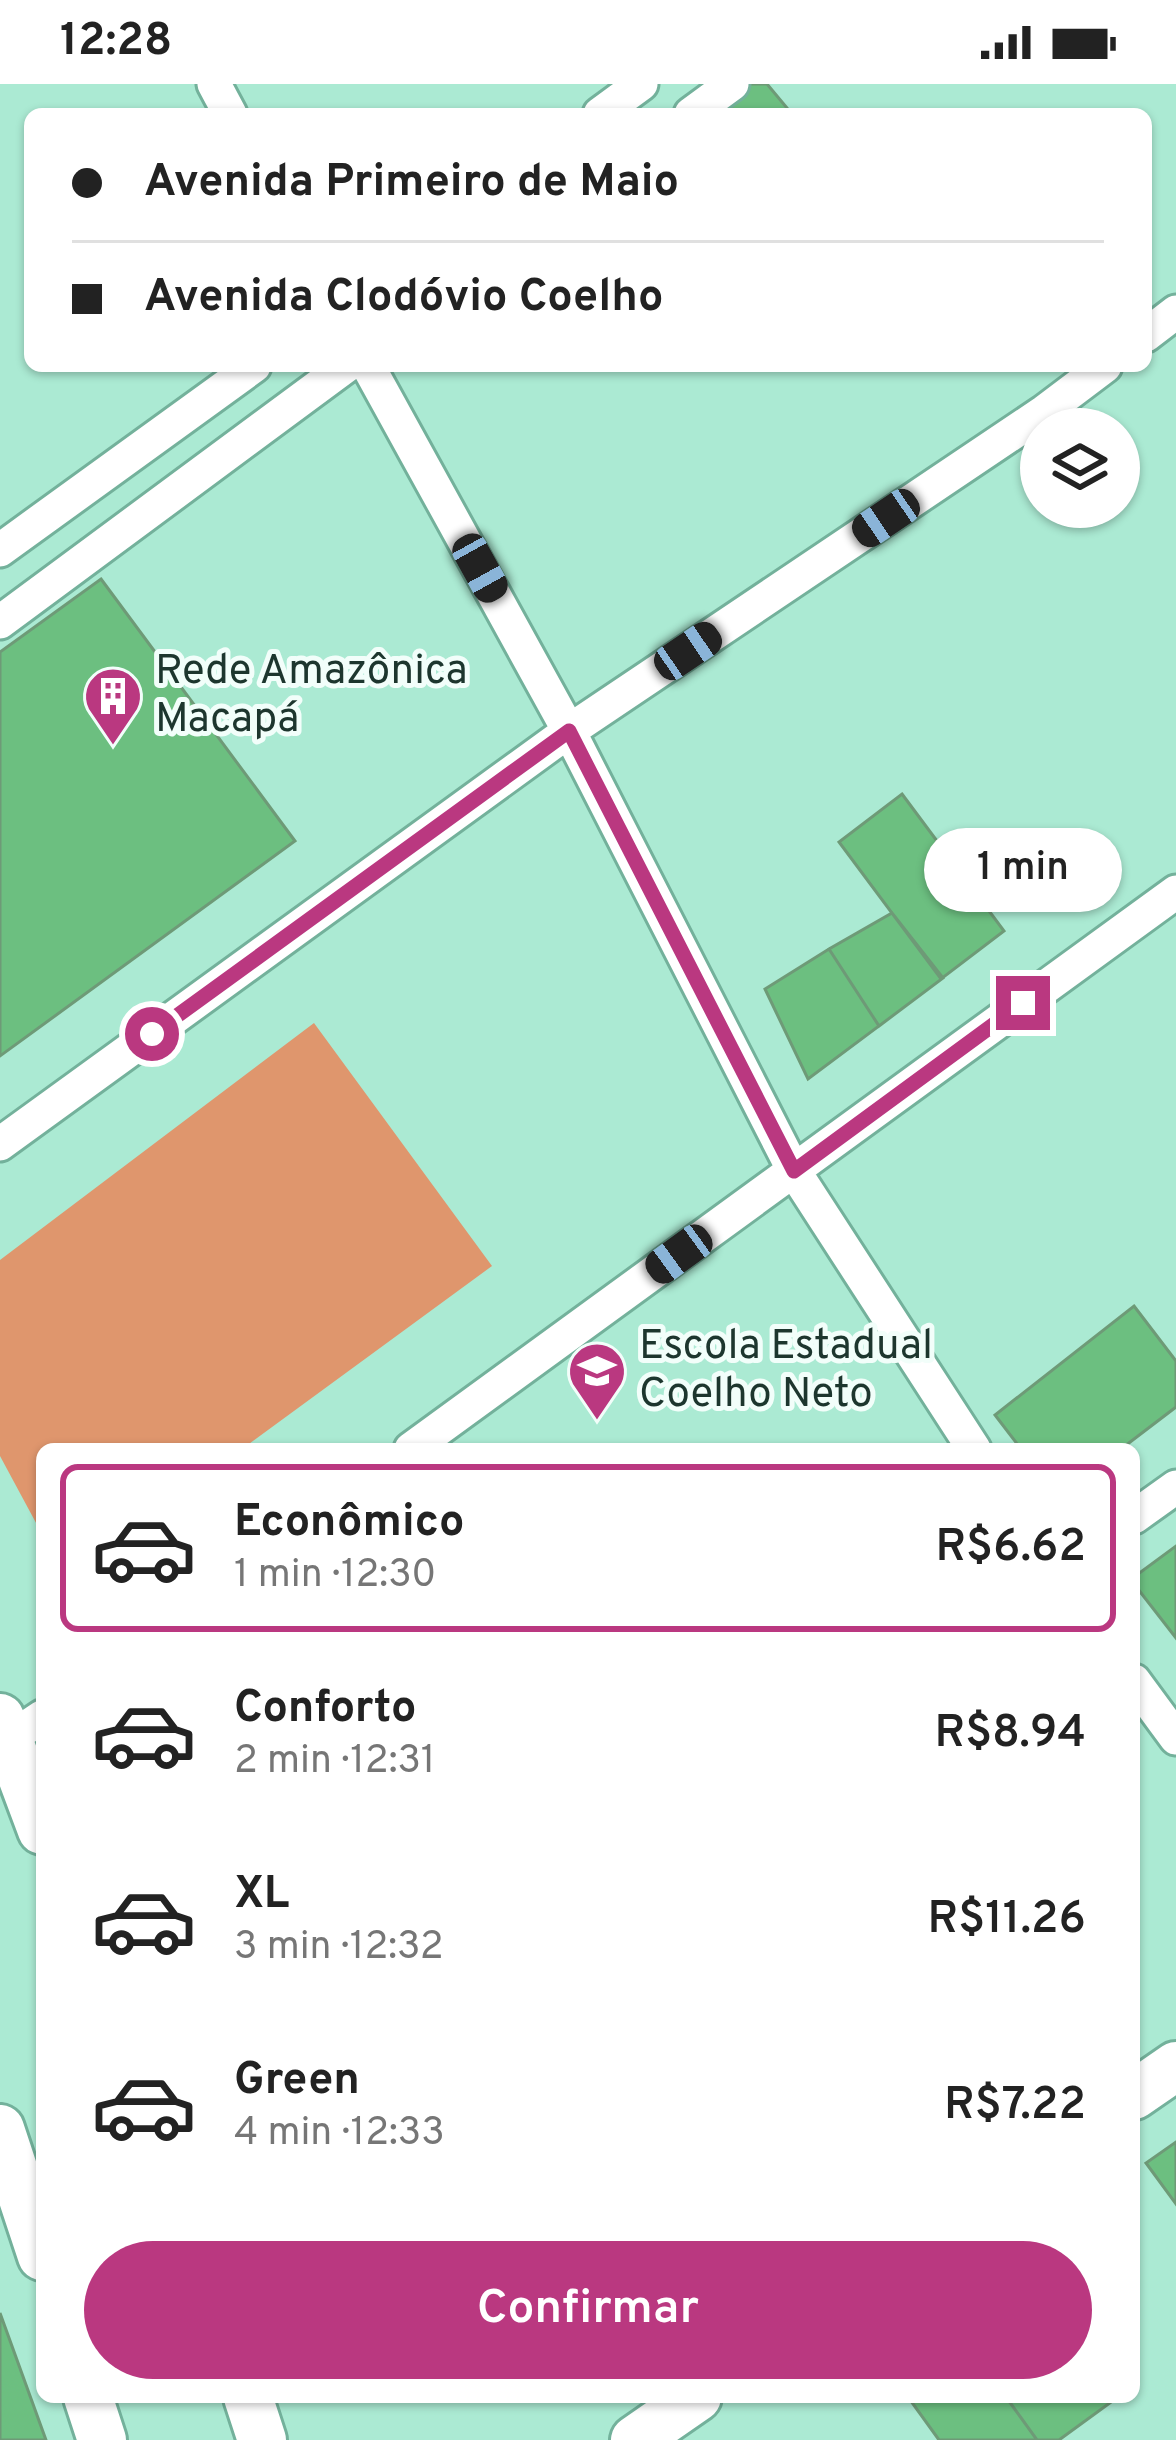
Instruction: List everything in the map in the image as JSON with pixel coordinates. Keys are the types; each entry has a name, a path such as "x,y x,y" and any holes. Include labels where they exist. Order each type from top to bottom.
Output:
{"main road":[{"path":"13,1730 36,1809"},
{"path":"1140,2091 1176,2066"},
{"path":"0,2129 12,2207 36,2246"},
{"path":"90,2403 102,2440"},
{"path":"250,2403 262,2440"},
{"path":"635,2440 689,2403"}],"street":[{"path":"608,108 641,84"},
{"path":"699,108 732,84"},
{"path":"1152,330 1176,312"},
{"path":"0,550 246,372"},
{"path":"0,622 338,372"},
{"path":"371,372 569,731 794,1171 970,1443"},
{"path":"0,1144 569,731 1097,372"},
{"path":"418,1443 1176,892"},
{"path":"1140,1513 1176,1487"},
{"path":"1140,1689 1176,1738"}],"shaded area":[{"path":"314,1023 492,1266 250,1443 36,1443 36,1523 0,1456 0,1260"}],"building":[{"path":"746,84 767,84 787,108 717,108"},
{"name":"Rede Amazônica Macapá","path":"101,579 295,841 0,1056 0,652"},
{"path":"902,794 1004,931 941,979 839,842"},
{"path":"892,913 943,978 879,1026 829,949"},
{"path":"829,949 879,1026 808,1079 765,989"},
{"path":"1134,1306 1176,1361 1176,1407 1129,1443 1016,1443 995,1415"},
{"path":"1176,1546 1176,1638 1140,1592 1140,1573"},
{"path":"1176,2142 1176,2204 1146,2163"},
{"path":"0,2313 46,2440 0,2440"},
{"path":"912,2403 1010,2403 1037,2440 939,2440"},
{"path":"1010,2403 1110,2403 1059,2440 1037,2440"}],"place":[{"name":"Rede Amazônica Macapá","path":"113,747"},
{"name":"Escola Estadual Coelho Neto","path":"597,1422"}],"route":[{"path":"152,1034 569,731 794,1171 1023,1003"}]}
